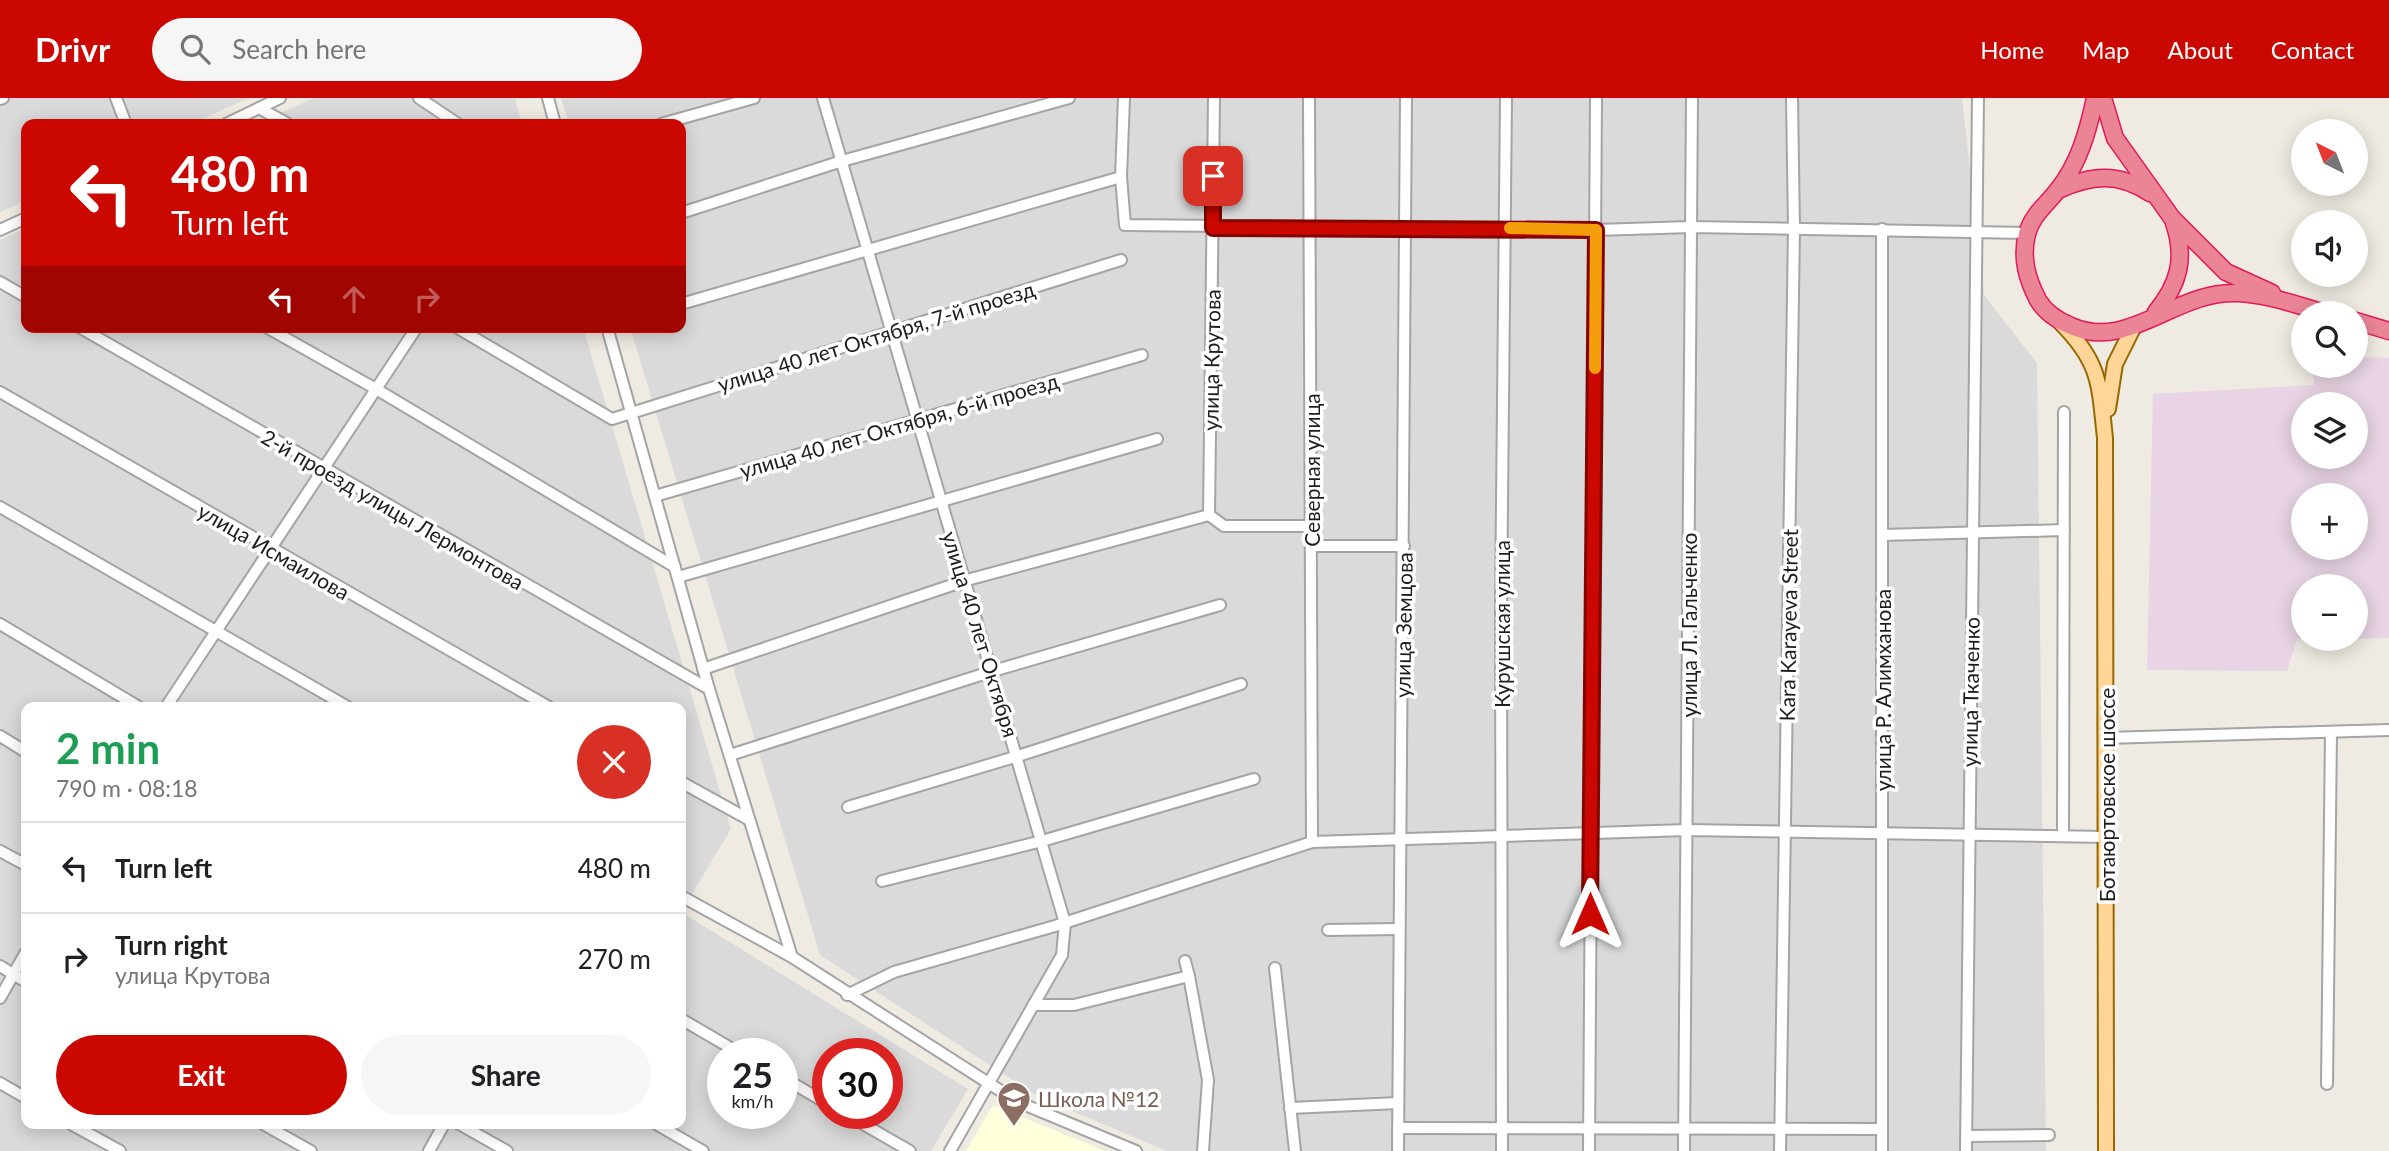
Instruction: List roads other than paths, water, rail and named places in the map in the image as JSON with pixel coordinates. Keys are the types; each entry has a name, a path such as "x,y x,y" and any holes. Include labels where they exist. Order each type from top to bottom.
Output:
{"highway":[{"path":"2095,98 2086,140 2058,190 2039,209 2027,233 2024,258 2028,282 2041,304 2060,321 2083,331 2108,334 2133,328 2154,314 2202,296 2238,293 2291,304"},
{"path":"2103,98 2115,138 2172,218 2226,272 2291,302"},
{"path":"2058,190 2082,179 2108,176 2134,182 2156,197"},
{"path":"2154,314 2171,294 2180,269 2181,243 2172,218"},
{"path":"2368,325 2389,331"}],"main road":[{"path":"2060,321 2089,354 2097,372 2105,438"},
{"path":"2105,438 2110,381 2133,328"},
{"name":"Ботаюртовское шоссе","path":"2105,438 2106,1151"}],"street":[{"path":"116,98 124,119"},
{"path":"236,119 280,98"},
{"path":"419,98 450,119"},
{"path":"548,98 554,119"},
{"path":"679,119 754,98"},
{"name":"улица 40 лет Октября","path":"823,98 967,580 1065,923 1062,955 950,1151"},
{"path":"686,211 842,161 1069,98"},
{"path":"1124,98 1121,177 1125,225 1213,228 1882,229 2027,233"},
{"name":"улица Крутова","path":"1209,515 1214,98"},
{"name":"Северная улица","path":"1309,98 1312,842"},
{"name":"улица Земцова","path":"1398,1151 1406,98"},
{"name":"Курушская улица","path":"1502,1151 1506,98"},
{"path":"1589,1151 1596,98"},
{"name":"улица Л. Гальченко","path":"1684,1151 1692,98"},
{"name":"Kara Karayeva Street","path":"1780,1151 1794,229 1792,98"},
{"name":"улица Ткаченко","path":"1966,1151 1978,98"},
{"path":"259,108 279,119"},
{"path":"686,303 1121,177"},
{"path":"0,230 21,220"},
{"name":"улица Р. Алимханова","path":"1882,229 1882,1151"},
{"name":"улица 40 лет Октября, 7-й проезд","path":"631,414 892,329 1121,260"},
{"path":"0,282 21,294"},
{"name":"2-й проезд улицы Лермонтова","path":"89,333 709,689"},
{"path":"277,333 376,388 677,572 1157,439"},
{"path":"169,702 413,333"},
{"path":"466,333 612,419 631,414"},
{"path":"609,333 703,669 792,957"},
{"name":"улица 40 лет Октября, 6-й проезд","path":"656,496 1143,355"},
{"name":"улица Исмаилова","path":"0,393 268,549 540,702"},
{"path":"2063,836 2064,412"},
{"path":"0,507 339,702"},
{"path":"703,669 967,580 1209,515 1224,526 1311,526"},
{"path":"1882,535 2064,530"},
{"path":"1312,546 1404,546"},
{"path":"730,755 993,671 1220,605"},
{"path":"0,624 131,702"},
{"path":"848,807 1018,756 1241,684"},
{"path":"2105,738 2389,730"},
{"path":"2327,1084 2331,732"},
{"path":"0,736 21,749"},
{"path":"882,881 1042,841 1254,779"},
{"path":"686,785 748,819"},
{"path":"847,995 894,972 1065,923 1312,842 1687,830 2106,836"},
{"path":"0,851 21,862"},
{"path":"686,899 792,957 847,995 1018,1102 1136,1151"},
{"path":"1328,930 1399,929"},
{"path":"0,998 21,961"},
{"path":"1185,961 1208,1080 1203,1151"},
{"path":"0,967 21,979"},
{"path":"1275,968 1295,1151"},
{"path":"1034,1006 1074,1005 1189,976"},
{"path":"686,1022 714,1038"},
{"path":"0,1083 21,1095"},
{"path":"1290,1108 1398,1103"},
{"path":"1398,1128 1882,1129"},
{"path":"80,1129 120,1151"},
{"path":"272,1129 311,1151"},
{"path":"429,1151 441,1129"},
{"path":"468,1129 508,1151"},
{"path":"665,1129 703,1151"},
{"path":"872,1129 910,1151"},
{"path":"1967,1136 2049,1135"}],"place":[{"name":"Школа №12","path":"1014,1128"}]}
